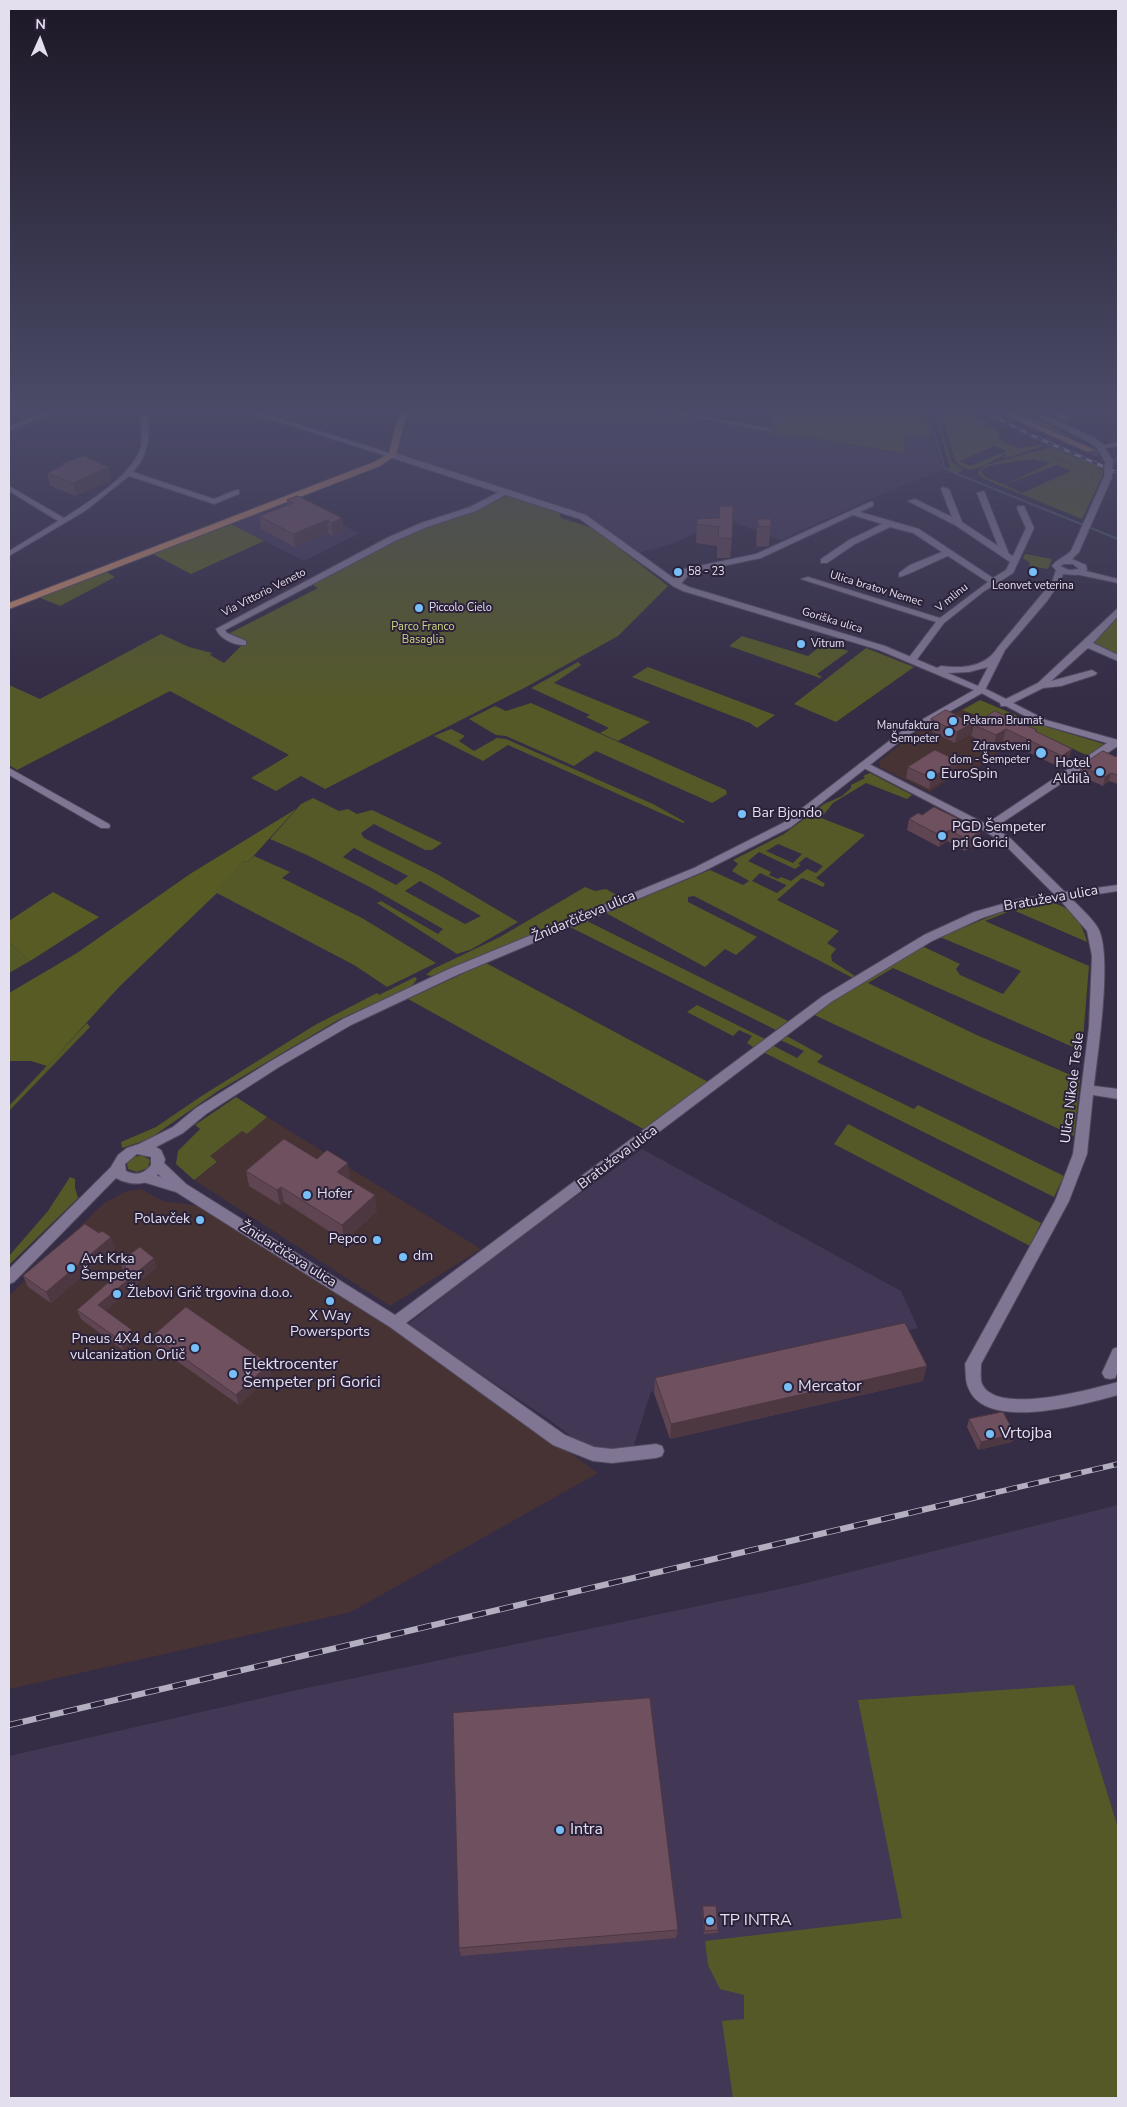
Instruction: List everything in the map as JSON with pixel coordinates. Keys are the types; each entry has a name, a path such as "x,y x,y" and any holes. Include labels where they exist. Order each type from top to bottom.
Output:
{"main road":[{"path":"9,606 260,509"}],"street":[{"path":"44,509 62,520"},
{"path":"9,554 77,509"},
{"name":"Via Vittorio Veneto","path":"243,643 223,635 220,629 392,539 424,525 472,509"},
{"path":"561,509 583,517 674,584 687,572 758,556 858,509"},
{"path":"929,509 958,523 1014,561"},
{"path":"953,509 958,523"},
{"path":"987,509 1005,554"},
{"name":"V mlinu","path":"912,660 941,621 980,590 1010,571 1030,528 1022,509"},
{"path":"1060,570 1056,564 1066,561 1075,552 1094,509"},
{"path":"852,512 916,532 994,582"},
{"path":"824,560 852,542 889,524"},
{"path":"1075,552 1077,569"},
{"path":"902,575 922,563 947,553"},
{"path":"1066,561 1077,569 1118,581"},
{"path":"1060,570 1077,569"},
{"path":"929,668 964,670 986,665 994,659 1056,582 1077,569"},
{"path":"1056,582 1060,570"},
{"name":"Ulica bratov Nemec","path":"805,579 941,621"},
{"name":"Goriška ulica","path":"674,584 882,648 981,690 1004,704 1043,722 1117,743"},
{"path":"1004,704 1041,686 1087,644 1118,611"},
{"path":"1087,644 1118,658"},
{"path":"981,690 994,659"},
{"path":"1041,686 1061,683 1092,673"},
{"name":"Žnidarčičeva ulica","path":"9,1278 117,1169 124,1155 143,1148 178,1130 201,1111 275,1064 347,1022 453,972 747,847 787,825 905,733 981,690"},
{"path":"988,828 1117,743"},
{"name":"Ulica Nikole Tesle","path":"863,765 988,828 1006,840 1063,896 1093,930 1098,956 1095,1027 1080,1154 1062,1201 973,1364 971,1376 976,1392 991,1402 1010,1406 1046,1404 1118,1390"},
{"path":"9,771 104,826"},
{"name":"Bratuževa ulica","path":"396,1323 827,999 928,938 978,915 1020,902 1118,888"},
{"path":"1087,1089 1118,1094"},
{"name":"Žnidarčičeva ulica","path":"145,1177 178,1130"},
{"name":"Žnidarčičeva ulica","path":"143,1148 152,1150 158,1161 181,1188"},
{"path":"117,1169 122,1176 128,1179"},
{"name":"Žnidarčičeva ulica","path":"87,1198 128,1179 145,1177 181,1188 396,1323"},
{"path":"396,1323 559,1440 575,1448 592,1454 612,1456 656,1451"},
{"path":"1110,1373 1118,1353"}],"shaded area":[{"path":"266,509 307,509 360,533 304,561 229,523"},
{"path":"567,509 848,509 781,540 725,519 672,544 638,553 587,517"},
{"path":"962,709 978,717 975,720 1021,735 968,775 959,772 930,792 880,767 879,761 918,731"},
{"path":"267,1117 481,1249 390,1306 194,1180 217,1163 209,1156 242,1131 247,1134"},
{"path":"642,1149 901,1291 918,1328 651,1392 633,1448 587,1448 548,1419 407,1325 504,1248"},
{"path":"141,1189 163,1201 200,1206 378,1315 598,1473 351,1612 9,1689 9,1296 103,1204 124,1192"},
{"path":"1118,1505 1118,2098 9,2098 9,1756 297,1690 798,1585"}],"green space":[{"name":"Parco Franco Basaglia","path":"478,509 551,509 559,512 561,518 593,528 668,586 618,636 526,687 325,789 301,776 276,791 251,778 289,755 170,691 17,770 9,765 9,685 40,699 161,634 189,647 212,653 210,655 224,663 246,641 230,633 318,588 311,584 415,530"},
{"path":"1058,509 1087,509 1082,519"},
{"path":"229,523 264,541 191,574 151,553"},
{"path":"1025,554 1052,559 1048,569 1029,566 1030,563 1023,558"},
{"path":"105,571 115,577 60,606 38,597"},
{"path":"1115,617 1118,618 1118,656 1088,644"},
{"path":"742,636 808,656 823,644 849,651 817,674 822,677 820,678 729,646"},
{"path":"866,648 914,667 836,722 794,704"},
{"path":"578,662 581,665 554,683 650,722 618,741 600,733 609,728 586,717 590,715 531,688"},
{"path":"648,667 775,715 757,728 750,723 632,677"},
{"path":"980,700 1037,724 1104,744 1089,755 1039,733 986,726 974,720 978,716 962,710"},
{"path":"531,703 726,790 727,794 712,803 596,751 574,766 506,736 496,735 469,719 495,706 506,711"},
{"path":"451,729 465,736 459,741 474,751 497,738 506,739 653,804 685,822 683,823 508,745 483,761 434,736"},
{"path":"870,773 912,795 907,799 866,783 833,803 821,818 865,835 816,878 825,884 823,887 802,878 777,900 839,931 827,943 836,949 831,955 832,961 855,976 853,978 694,896 688,897 688,902 757,937 736,955 725,949 705,967 606,913 710,870 743,885 749,881 732,871 738,864 733,860 784,834 824,804 842,796 851,788 851,785 865,778 863,776","holes":["778,844 802,854 793,863 766,851","759,852 795,869 801,865 798,864 806,857 823,866 816,873 807,869 791,881 769,875 771,872 748,861","760,873 786,886 777,893 752,881"]},
{"path":"313,798 339,811 348,809 357,814 372,810 442,843 432,850 425,850 374,824 361,833 364,838 437,874 518,922 472,949 457,954 377,903 381,901 438,934 443,929 368,886 307,855 270,839 301,804","holes":["354,848 408,876 396,885 343,857","420,881 481,916 465,924 405,891"]},
{"path":"296,809 248,862 244,861 214,891 217,893 119,987 47,1066 31,1061 10,1061 9,993 77,953 190,874"},
{"path":"254,856 290,872 282,878 362,918 436,963 387,987 354,965 213,891 244,861 248,862"},
{"path":"585,887 595,891 606,889 622,898 432,976 426,975 433,969 500,937"},
{"path":"53,892 99,917 30,961 9,942 9,921"},
{"path":"1044,902 1060,905 1072,914 1081,926 1087,942 1013,910 985,921 1089,966 1082,1051 893,968 868,983 979,1036 1080,1079 1074,1136 810,1013 922,946 960,964 956,969 960,975 1003,994 1021,971 940,937 999,913"},
{"path":"587,921 788,1021 776,1030 570,927"},
{"path":"9,942 30,961 9,973"},
{"path":"486,963 710,1083 647,1131 408,999"},
{"path":"415,977 417,979 412,986 338,1020 218,1091 149,1139 122,1148 121,1142 156,1127 315,1025 377,993 379,995"},
{"path":"697,1005 765,1039 753,1047 747,1043 752,1036 739,1030 733,1036 687,1012"},
{"path":"87,1023 90,1027 9,1111 9,1106"},
{"path":"783,1034 823,1056 817,1062 914,1109 918,1105 1064,1176 1054,1197 761,1051 770,1044 797,1058 804,1051 778,1039"},
{"path":"236,1097 267,1117 247,1134 242,1131 210,1156 217,1162 194,1180 176,1164 178,1151 200,1129 195,1125"},
{"path":"848,1124 1041,1223 1030,1246 834,1144"},
{"path":"142,1155 150,1160 148,1168 137,1172 128,1169 127,1163 131,1158"},
{"path":"70,1177 75,1179 78,1198 9,1265 9,1256 48,1211"},
{"path":"1074,1685 1118,1828 1118,2098 733,2098 722,2021 744,2019 744,1995 720,1989 708,1965 705,1941 902,1918 858,1700"}],"building":[{"path":"276,509 325,509 342,518 332,523 327,520 293,534 259,516"},
{"path":"720,509 733,509 732,538 718,538 719,527 697,524 697,519 719,518"},
{"path":"758,519 771,519 771,526 759,527"},
{"path":"946,710 972,723 957,732 931,719"},
{"path":"995,711 1037,730 1035,731 1072,749 1062,756 1006,729 996,735 974,725"},
{"path":"935,750 958,761 931,778 908,767"},
{"path":"1103,751 1116,757 1118,754 1118,775 1111,773 1105,777 1081,766"},
{"path":"934,807 981,830 968,840 949,830 941,836 909,819 918,813 922,815"},
{"name":"Hofer","path":"284,1139 317,1159 327,1150 348,1163 337,1172 375,1195 342,1225 281,1187 277,1190 246,1171"},
{"path":"85,1224 99,1233 102,1231 111,1237 46,1292 23,1276"},
{"path":"140,1247 154,1258 98,1305 132,1330 120,1340 77,1310 126,1267 120,1262"},
{"path":"186,1307 269,1364 236,1395 153,1336"},
{"name":"Mercator","path":"905,1323 927,1366 671,1424 655,1378"},
{"path":"1003,1412 1015,1434 981,1442 969,1419"},
{"name":"Intra","path":"650,1698 678,1930 459,1948 453,1713"},
{"name":"TP INTRA","path":"703,1906 716,1906 718,1930 705,1931"}],"waterway":[{"path":"1045,509 1118,539"}],"railway":[{"path":"985,1495 1118,1464"},
{"path":"9,1725 990,1494"}],"place":[{"name":"58 - 23","path":"678,572"},
{"name":"Leonvet veterina","path":"1033,572"},
{"name":"Piccolo Cielo","path":"419,608"},
{"name":"Vitrum","path":"801,644"},
{"name":"Pekarna Brumat","path":"953,721"},
{"name":"Manufaktura Šempeter","path":"949,732"},
{"name":"Zdravstveni dom - Šempeter","path":"1041,753"},
{"name":"Hotel Aldilà","path":"1100,772"},
{"name":"EuroSpin","path":"931,775"},
{"name":"Bar Bjondo","path":"742,814"},
{"name":"PGD Šempeter pri Gorici","path":"942,836"},
{"name":"Hofer","path":"307,1195"},
{"name":"Polavček","path":"200,1220"},
{"name":"Pepco","path":"377,1240"},
{"name":"dm","path":"403,1257"},
{"name":"Avt Krka Šempeter","path":"71,1268"},
{"name":"Žlebovi Grič trgovina d.o.o.","path":"117,1294"},
{"name":"X Way Powersports","path":"330,1301"},
{"name":"Pneus 4X4 d.o.o. - vulcanization Orlič","path":"195,1348"},
{"name":"Elektrocenter Šempeter pri Gorici","path":"233,1374"},
{"name":"Mercator","path":"788,1387"},
{"name":"Vrtojba","path":"990,1434"},
{"name":"Intra","path":"560,1830"},
{"name":"TP INTRA","path":"710,1921"}]}
